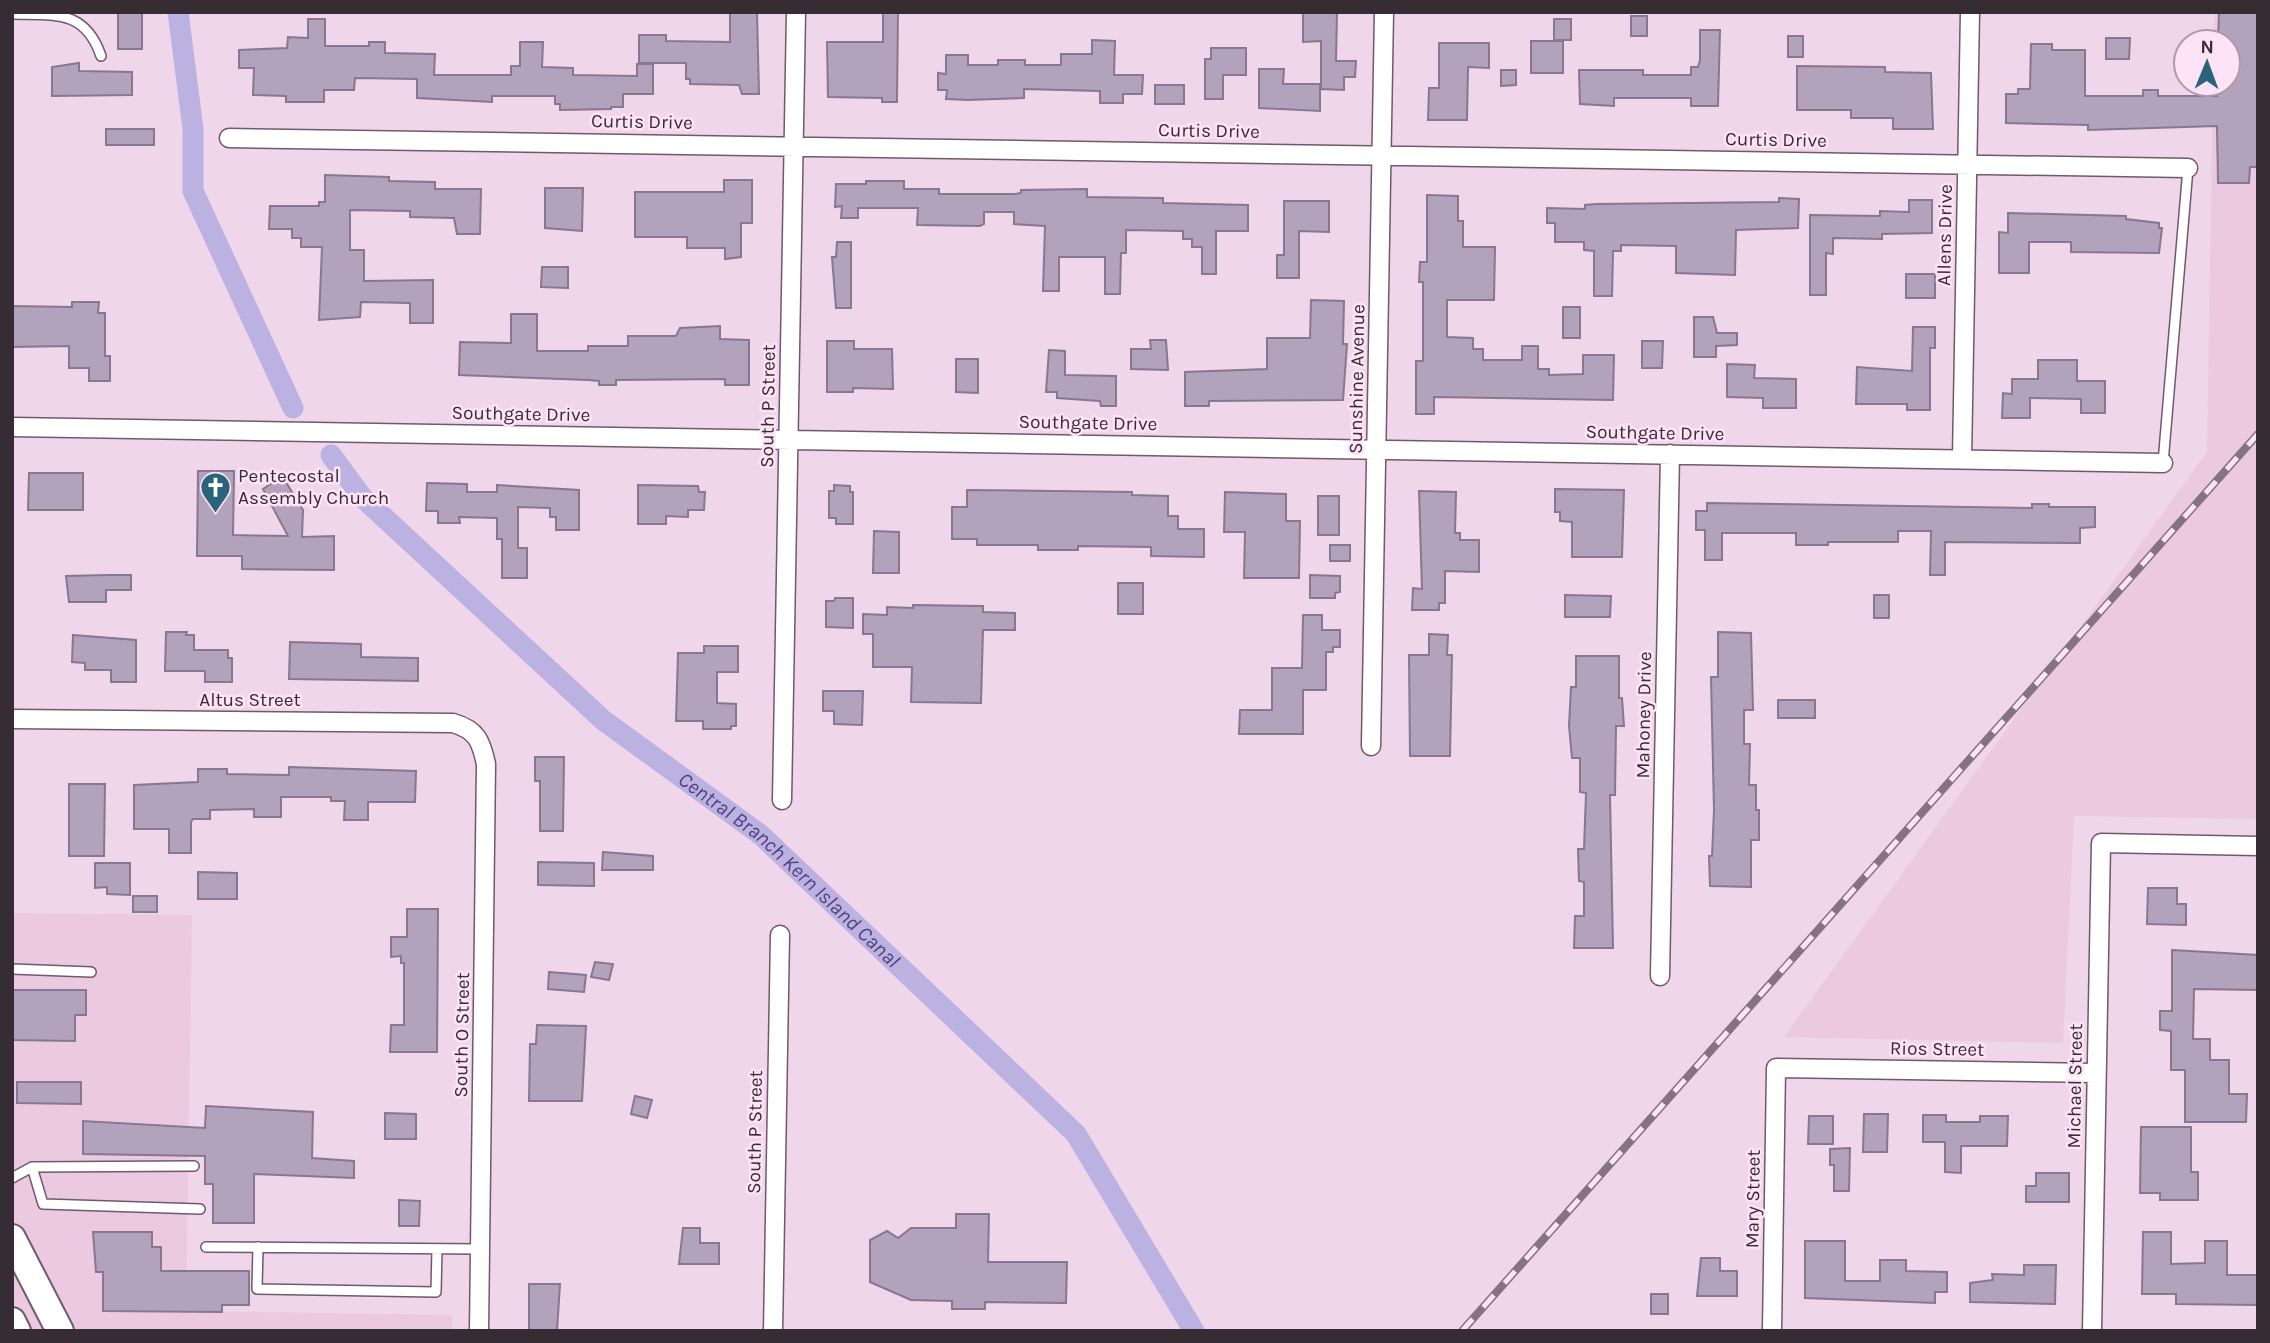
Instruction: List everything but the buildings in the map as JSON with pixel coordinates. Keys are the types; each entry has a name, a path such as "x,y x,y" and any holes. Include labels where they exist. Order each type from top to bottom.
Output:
{"main road":[{"path":"12,1238 60,1331"},
{"path":"12,1321 17,1331"}],"street":[{"name":"South P Street","path":"782,800 796,12"},
{"name":"Sunshine Avenue","path":"1370,746 1384,12"},
{"name":"Allens Drive","path":"1962,459 1970,12"},
{"name":"Curtis Drive","path":"229,138 2188,168"},
{"name":"Southgate Drive","path":"12,427 2163,463"},
{"name":"Mahoney Drive","path":"1660,976 1670,454"},
{"name":"Altus Street","path":"12,719 453,723 470,728 481,741"},
{"name":"South O Street","path":"479,1331 486,764 481,741"},
{"name":"Michael Street","path":"2092,1331 2101,843 2258,846"},
{"name":"South P Street","path":"773,1331 780,935"},
{"name":"Rios Street","path":"1776,1068 2096,1073"},
{"name":"Mary Street","path":"1772,1331 1776,1068"}],"lane":[{"path":"12,15 63,15 85,26 95,38 101,56"},
{"path":"2163,463 2188,168"},
{"path":"12,969 91,972"},
{"path":"12,1178 32,1167 194,1167"},
{"path":"32,1167 43,1204 200,1209"},
{"path":"206,1247 480,1250"},
{"path":"258,1247 257,1289 436,1292 437,1249"}],"shaded area":[{"path":"2214,12 2258,12 2258,819 2074,816 2063,1043 1784,1037 2207,452 2213,98 2242,98 2242,28 2214,28"},
{"path":"12,913 192,915 186,1311 452,1315 452,1331 12,1331"}],"waterway":[{"name":"Central Branch Kern Island Canal","path":"178,12 193,129 193,191 293,408"},
{"name":"Central Branch Kern Island Canal","path":"331,455 362,497 603,720 761,835 1076,1134 1194,1331"}],"railway":[{"path":"1462,1331 2258,434"}],"place":[{"name":"Pentecostal Assembly Church","path":"215,514"}]}
